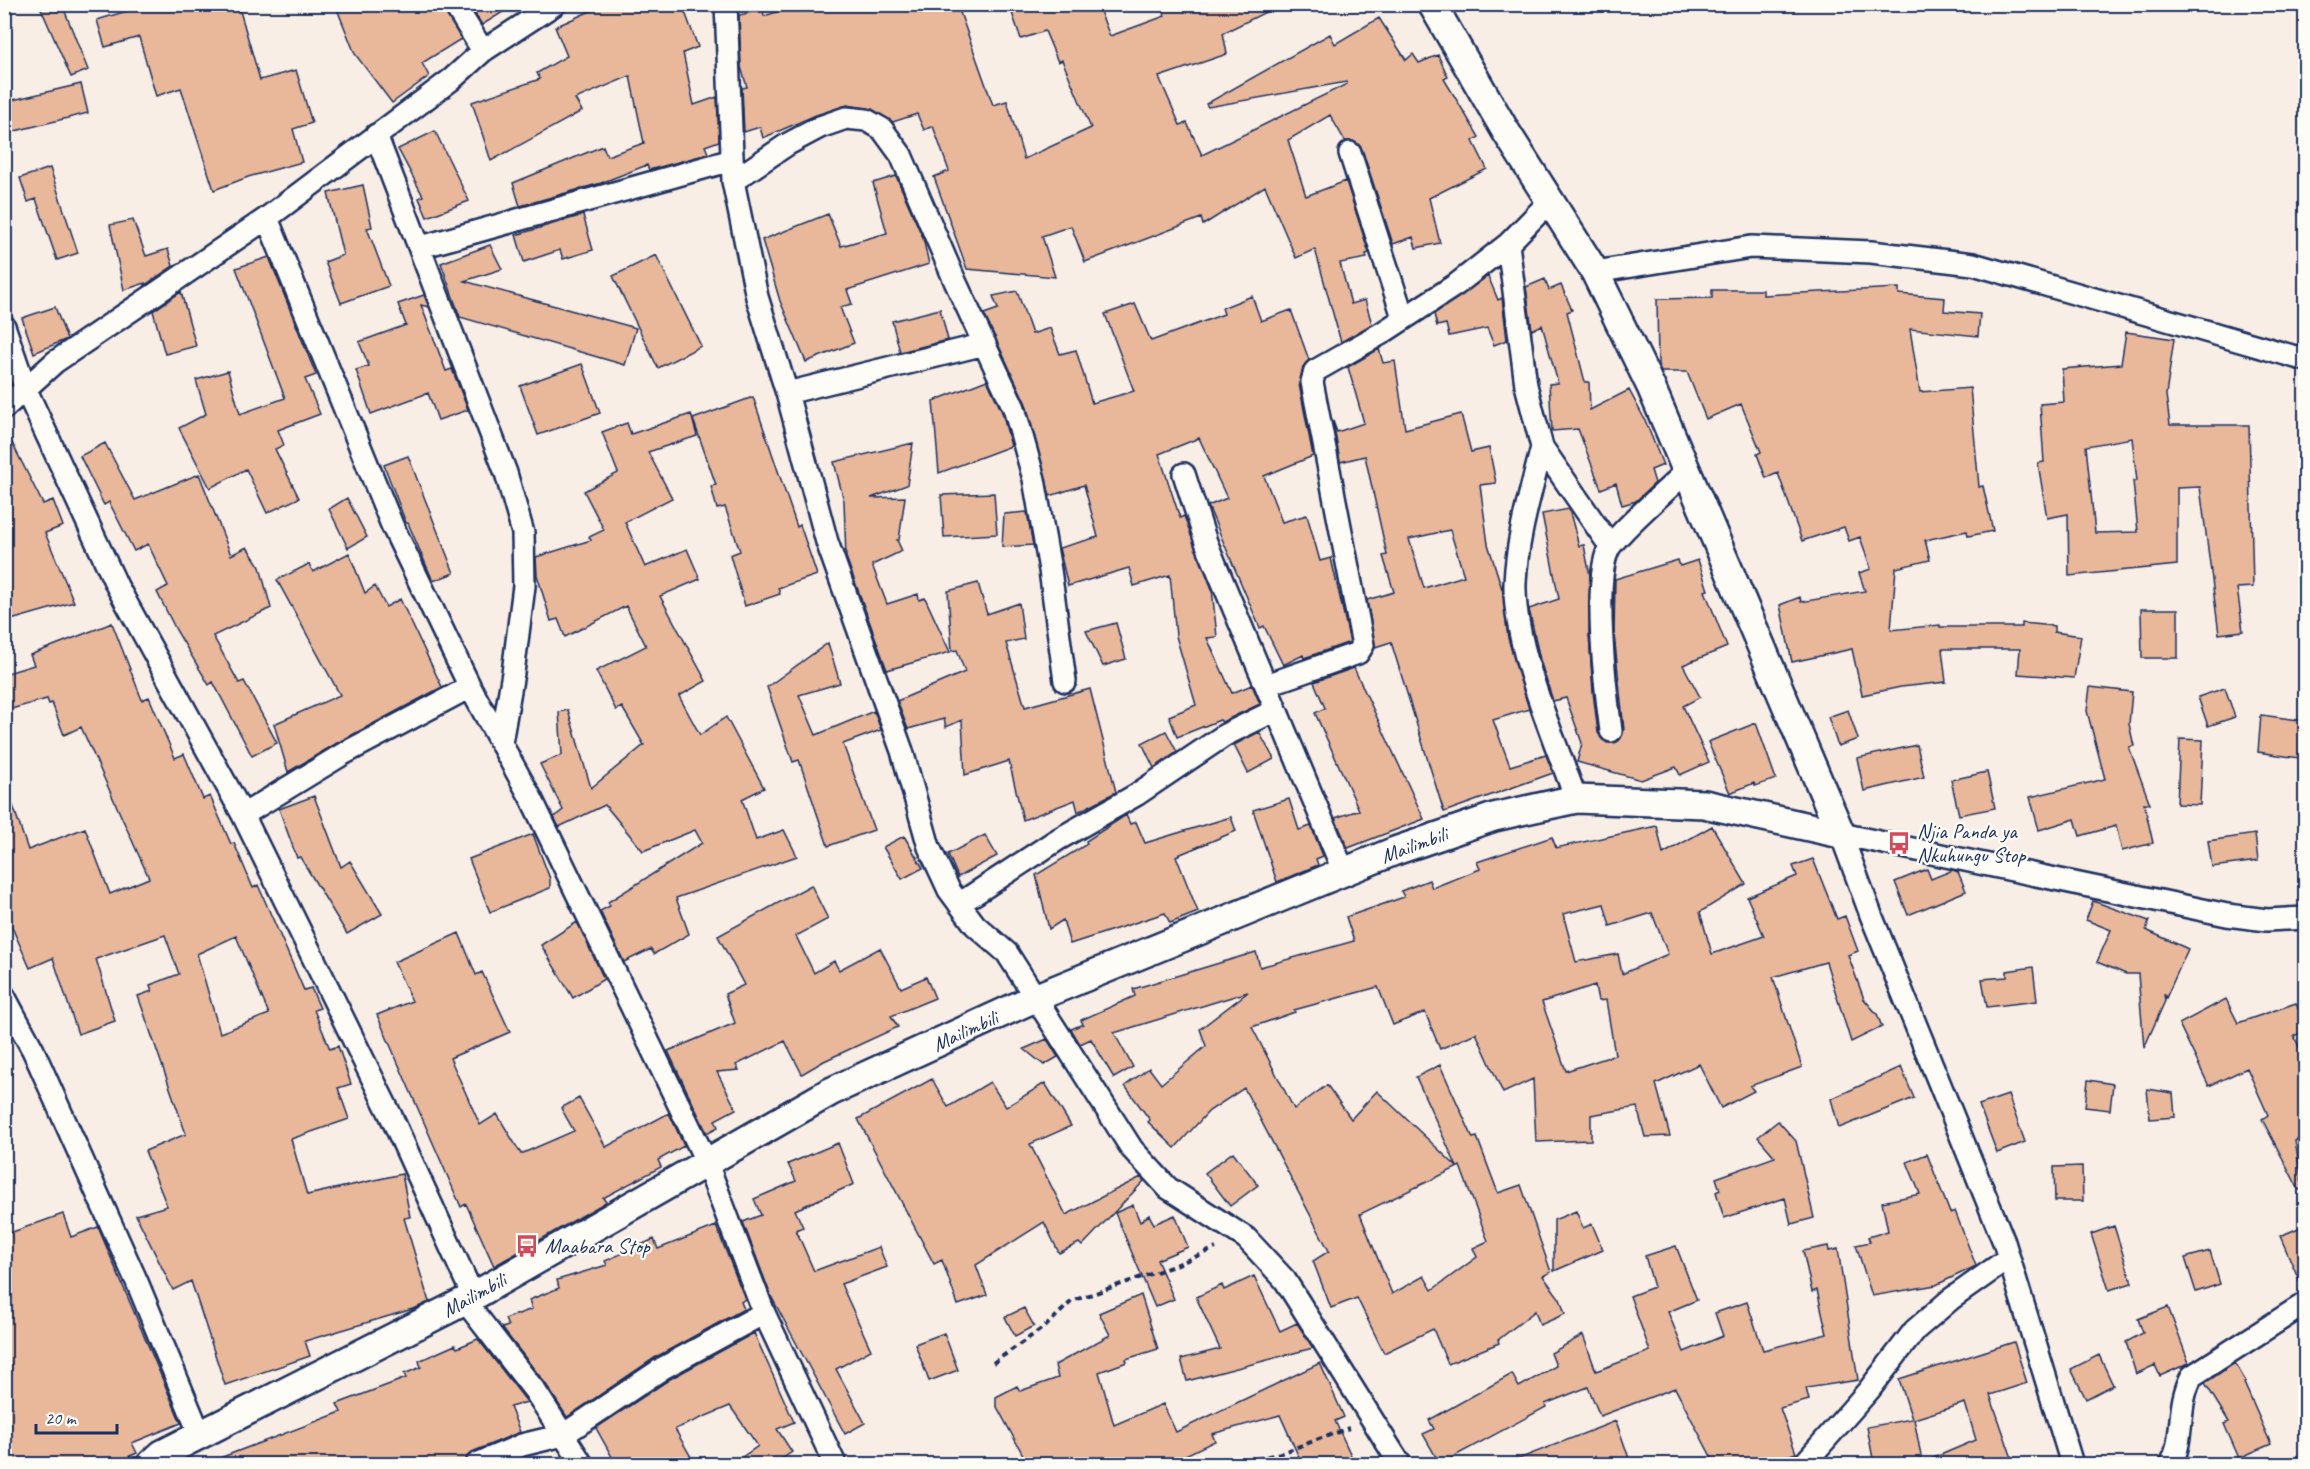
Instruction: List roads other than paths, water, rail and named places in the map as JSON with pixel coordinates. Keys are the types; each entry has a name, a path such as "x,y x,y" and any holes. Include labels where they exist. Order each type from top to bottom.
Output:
{"street":[{"path":"454,4 483,51"},
{"path":"4,408 27,390 55,362 267,218 452,79 483,51 555,4"},
{"path":"726,4 733,181 757,297 787,393 827,542 902,751 929,847 949,890 975,925 1007,953 1132,1149 1168,1188 1246,1238 1285,1280 1400,1464"},
{"path":"1432,4 1505,130 1551,200 1594,272 1651,387 1842,834 2009,1258 2072,1464"},
{"path":"733,181 788,144 846,118 867,120 882,129 901,155 955,281 1014,408 1034,479 1050,570 1065,681"},
{"path":"376,135 506,473 523,533 524,586 501,743"},
{"path":"1350,153 1403,317"},
{"path":"421,247 732,160"},
{"path":"1266,685 1358,653 1363,645 1312,382 1315,371 1457,284 1508,244 1551,200"},
{"path":"267,218 392,525 470,687 531,798 706,1161 764,1313 835,1464"},
{"path":"1508,244 1526,385 1542,447 1610,546"},
{"path":"1594,272 1751,247 1871,252 1973,264 2306,360"},
{"path":"4,326 27,390 117,586 243,815 391,1116 469,1299 535,1391 582,1464"},
{"path":"787,393 985,344"},
{"path":"1542,447 1521,527 1515,584 1523,647 1576,799"},
{"path":"1611,731 1603,673 1601,579 1610,546 1687,471"},
{"path":"1184,474 1206,542 1343,870"},
{"path":"243,815 343,754 470,687"},
{"path":"959,904 1057,840 1136,795 1225,735 1276,710"},
{"name":"Mailimbili","path":"151,1464 162,1454 469,1299 706,1161 830,1092 1037,997 1343,870 1494,816 1576,799 1704,804 1842,834"},
{"path":"1842,834 2227,915 2267,920 2306,918"},
{"path":"4,996 33,1050 132,1271 200,1435"},
{"path":"1804,1464 1869,1390 1915,1330 1951,1299 2009,1258"},
{"path":"2171,1464 2176,1451 2182,1396 2192,1376 2306,1303"},
{"path":"477,1464 522,1445 563,1435 663,1368 764,1313"}],"place":[{"name":"Njia Panda ya Nkuhungu Stop","path":"1899,843"},
{"name":"Maabara Stop","path":"527,1246"}]}
